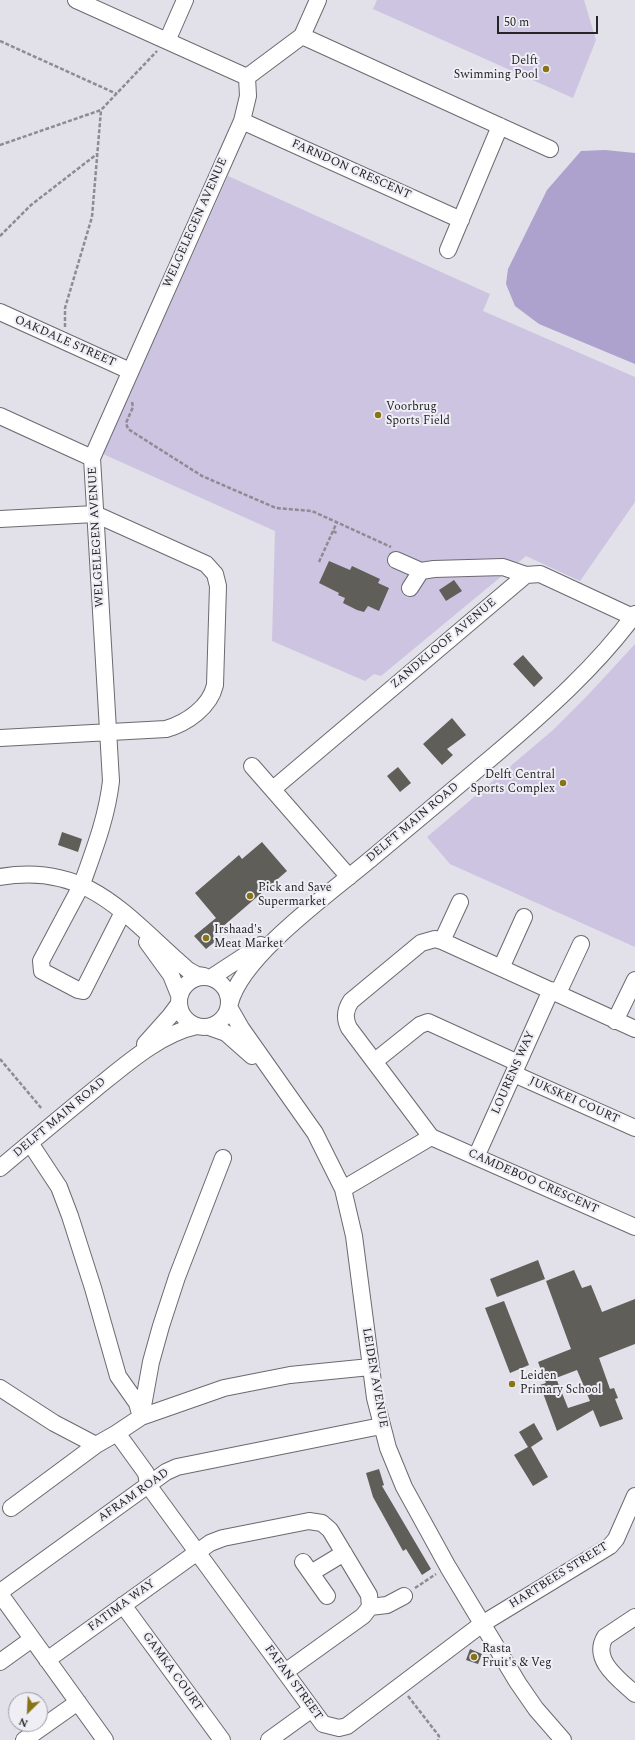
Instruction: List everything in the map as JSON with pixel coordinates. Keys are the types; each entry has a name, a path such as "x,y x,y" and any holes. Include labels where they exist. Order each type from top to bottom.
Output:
{"street":[{"path":"76,0 247,77 302,36 318,0"},
{"path":"167,41 185,0"},
{"path":"302,36 550,149"},
{"name":"WELGELEGEN AVENUE","path":"128,915 83,990 78,990 42,971 41,961 82,884 103,826 109,803 111,781 109,732 92,458 242,121 248,96 247,77"},
{"name":"FARNDON CRESCENT","path":"242,121 461,220"},
{"path":"448,250 500,126"},
{"name":"OAKDALE STREET","path":"0,312 130,371"},
{"path":"0,416 92,458"},
{"path":"0,519 95,514 206,564 215,574 218,586 215,685 209,700 185,722 166,729 133,732 0,738"},
{"path":"398,561 421,571 434,569 503,567 526,575 530,573 540,574 634,616"},
{"path":"410,588 421,571"},
{"name":"ZANDKLOOF AVENUE","path":"273,789 526,575"},
{"name":"DELFT MAIN ROAD","path":"229,1005 233,991 239,980 289,927 550,707 634,616"},
{"path":"252,766 349,877"},
{"path":"0,877 34,873 61,877 82,884 103,896 128,915 188,970 197,975 208,977 223,985 227,990 229,1005 222,1020 203,1026 182,1015 179,999 171,975 128,915"},
{"path":"442,941 460,902"},
{"path":"501,968 524,917"},
{"name":"DELFT MAIN ROAD","path":"208,977 289,927"},
{"name":"CAMDEBOO CRESCENT","path":"635,1030 555,992 435,939 421,943 348,1006 345,1017 349,1028 431,1137 635,1227"},
{"path":"555,992 581,944"},
{"path":"179,999 183,987 188,981 196,977 208,977"},
{"path":"615,1021 635,980"},
{"name":"LOURENS WAY","path":"476,1157 516,1068 555,992"},
{"name":"DELFT MAIN ROAD","path":"120,1069 153,1036 179,999"},
{"name":"LEIDEN AVENUE","path":"229,1005 236,1021 302,1112 315,1133 343,1189 354,1236 370,1367 381,1426 404,1487 482,1624 536,1709 563,1740"},
{"name":"JUKSKEI COURT","path":"375,1061 420,1025 428,1022 635,1128"},
{"name":"DELFT MAIN ROAD","path":"0,1168 120,1069 169,1036 184,1029 203,1026"},
{"name":"LEIDEN AVENUE","path":"203,1026 221,1030 233,1038 279,1082"},
{"path":"343,1189 431,1137"},
{"path":"30,1143 59,1187 93,1288 118,1376 137,1403 141,1417"},
{"path":"141,1417 151,1362 161,1326 177,1277 223,1158"},
{"path":"11,1508 96,1445 141,1417 224,1388 290,1375 370,1367"},
{"path":"0,1388 54,1423 96,1445"},
{"name":"AFRAM ROAD","path":"106,1740 0,1593 166,1472 176,1467 381,1426"},
{"name":"FAFAN STREET","path":"117,1433 146,1473 148,1485 323,1724 339,1728 347,1726 482,1624"},
{"name":"HARTBEES STREET","path":"482,1624 614,1543 635,1496"},
{"name":"FATIMA WAY","path":"47,1660 210,1542 223,1538 309,1521 322,1523 330,1530 369,1595 370,1607"},
{"path":"327,1596 307,1567 344,1553"},
{"path":"285,1672 363,1616 370,1607 387,1605 404,1596"},
{"name":"GAMKA COURT","path":"123,1605 222,1740"},
{"path":"635,1617 605,1637 600,1652 615,1676 635,1694"},
{"path":"0,1662 32,1639"},
{"path":"24,1740 78,1702"},
{"path":"269,1740 312,1709"}],"path":[{"path":"0,41 117,94"},
{"path":"0,145 101,110 167,41"},
{"path":"66,342 65,308 92,217 101,110"},
{"path":"0,236 31,205 97,153"},
{"path":"119,396 133,403 126,423 128,429 202,476 276,508 312,511 404,552 398,561"},
{"path":"319,562 337,522"},
{"path":"333,531 338,533"},
{"path":"0,1059 42,1109"},
{"path":"404,1596 440,1571"},
{"path":"401,1686 439,1736 438,1740"}],"shaded area":[{"name":"Delft Swimming Pool","path":"377,0 584,0 596,40 573,98 373,9"},
{"path":"605,150 635,153 635,364 539,324 515,306 506,284 508,269 547,190 581,151"},
{"name":"Voorbrug Sports Field","path":"228,176 490,294 483,311 635,377 635,502 580,581 526,556 381,676 374,674 365,681 272,641 275,531 103,454"},
{"name":"Delft Central Sports Complex","path":"635,644 635,947 450,864 427,837 553,730"}],"building":[{"path":"329,561 350,570 352,566 380,579 378,583 389,588 379,611 368,606 364,612 357,610 343,603 345,598 338,595 339,593 319,583"},
{"path":"454,580 462,591 446,601 439,590"},
{"path":"523,655 543,678 534,687 513,664"},
{"path":"452,718 466,735 447,749 453,755 442,765 423,744"},
{"path":"398,767 411,783 400,792 387,776"},
{"path":"62,832 82,839 78,852 58,845"},
{"path":"262,842 287,871 213,935 217,940 206,949 194,936 216,918 195,893 239,855 242,859"},
{"path":"538,1260 545,1279 497,1297 490,1279"},
{"path":"574,1270 582,1288 591,1285 602,1312 635,1299 635,1344 599,1358 610,1389 614,1388 618,1398 615,1399 623,1419 600,1427 593,1410 557,1431 540,1385 546,1383 538,1362 571,1349 546,1281","holes":["577,1370 590,1401 568,1408 556,1378"]},
{"path":"504,1301 529,1365 510,1373 485,1308"},
{"path":"534,1423 543,1439 531,1447 548,1477 533,1486 514,1455 528,1447 519,1432"},
{"path":"379,1469 384,1485 382,1486 431,1569 422,1575 406,1549 403,1551 373,1497 366,1473"},
{"name":"Rasta Fruit's & Veg","path":"470,1649 482,1654 478,1664 466,1660"}],"place":[{"name":"Delft Swimming Pool","path":"546,69"},
{"name":"Voorbrug Sports Field","path":"378,415"},
{"name":"Delft Central Sports Complex","path":"563,783"},
{"name":"Pick and Save Supermarket","path":"250,896"},
{"name":"Irshaad's Meat Market","path":"206,938"},
{"name":"Leiden Primary School","path":"512,1384"},
{"name":"Rasta Fruit's & Veg","path":"474,1657"}]}
